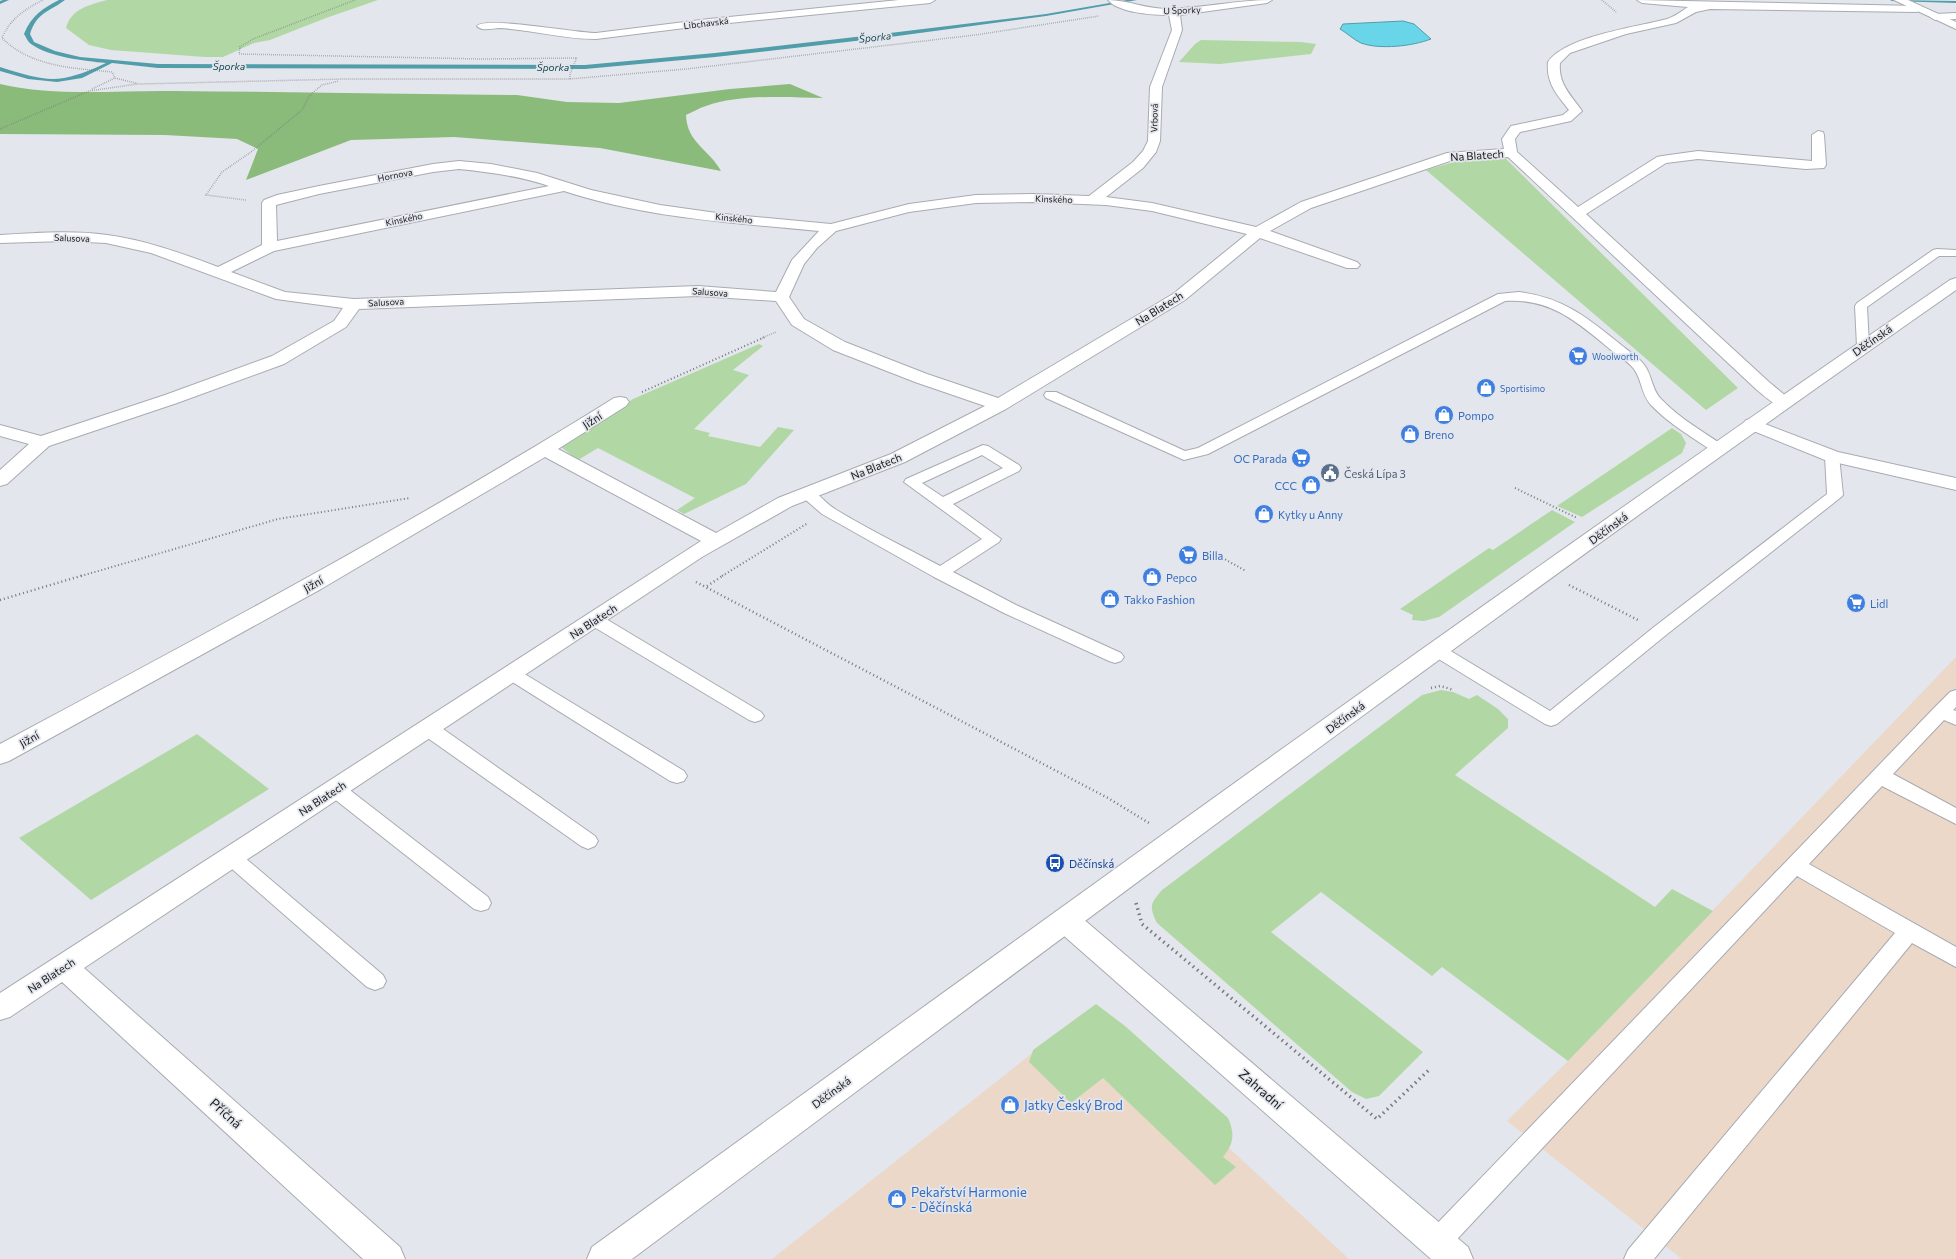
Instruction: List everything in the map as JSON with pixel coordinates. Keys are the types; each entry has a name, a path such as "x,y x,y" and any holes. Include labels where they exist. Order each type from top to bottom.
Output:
{"street":[{"name":"Libchavská","path":"482,26 500,25 582,36 596,36 709,22 930,0"},
{"name":"U Šporky","path":"1122,5 1174,12 1204,10 1267,0"},
{"path":"1642,0 1710,6 1913,8"},
{"path":"1899,0 1913,8 1956,26"},
{"name":"Na Blatech","path":"0,1008 429,729 695,553 785,502 898,458 1000,405 1179,297 1258,232 1306,205 1414,167 1452,156 1511,153 1508,139 1516,129 1567,118 1576,111 1561,92 1553,74 1554,62 1566,51 1623,31 1672,21 1693,9 1710,6"},
{"name":"Vrbová","path":"1093,200 1138,165 1149,152 1154,141 1156,87 1177,30 1174,12"},
{"path":"1935,17 1956,16"},
{"path":"1576,214 1662,160 1698,155 1819,165 1818,135"},
{"path":"1511,153 1763,386 1784,402"},
{"name":"Hornova","path":"269,203 282,198 319,190 433,168 459,165 491,168 537,178 564,187"},
{"name":"Kinského","path":"218,273 244,258 270,247 564,187 588,194 660,209 724,218 831,228 909,208 976,199 1034,198 1093,200 1152,207 1258,232 1352,265"},
{"path":"269,203 268,216 270,247"},
{"path":"831,228 812,245 797,264 781,297 798,322 839,346 921,378 1000,405"},
{"name":"Salusova","path":"0,239 65,237 106,239 155,249 282,296 354,304 698,291 781,297"},
{"name":"Děčínská","path":"604,1259 1065,920 1752,424 1956,283"},
{"path":"0,480 42,442 171,399 278,360 340,324 354,304"},
{"name":"Jižní","path":"0,755 362,558 545,450 620,402"},
{"path":"1752,424 1832,456 1956,484"},
{"path":"0,430 42,442"},
{"path":"545,450 717,541"},
{"name":"Zahradní","path":"1065,920 1447,1250"},
{"name":"Příčná","path":"64,967 388,1259"}],"lane":[{"path":"1863,346 1861,306 1937,252 1956,253"},
{"path":"1051,395 1184,456 1203,451 1502,297 1518,295 1548,301 1561,306 1600,334 1640,368 1654,400 1677,420 1719,449"},
{"path":"940,573 993,539 942,504 911,482 983,449 1014,468 942,504"},
{"path":"1438,651 1551,720 1660,631 1834,495 1832,456"},
{"path":"807,494 827,511 940,573 1010,609 1115,657"},
{"path":"595,620 755,716"},
{"path":"512,674 677,776"},
{"path":"1447,1250 1795,866 1880,776 1948,715 1956,696"},
{"path":"429,729 588,841"},
{"path":"1880,776 1956,817"},
{"path":"335,789 481,903"},
{"path":"231,857 375,981"},
{"path":"1795,866 1956,958"},
{"path":"1637,1259 1909,931"}],"path":[{"path":"44,0 29,6 5,29 2,38 9,47 28,58 86,69 112,72 115,78"},
{"path":"355,0 253,39 240,47 239,54 483,59 576,58"},
{"path":"89,91 139,84 345,79 570,79 686,69 975,35 1101,15 1124,14 1122,5"},
{"path":"570,79 574,61"},
{"path":"0,129 89,91 115,78 139,84"},
{"path":"269,203 206,195 222,172 251,152 302,110 310,95 322,85 345,79"},
{"path":"620,402 798,322"},
{"path":"0,600 278,519 412,498"},
{"path":"827,511 706,587 1120,805"},
{"path":"1219,556 1246,571"},
{"path":"1428,689 1440,686 1459,692"},
{"path":"1141,899 1136,904 1142,924 1377,1119 1430,1069"}],"shaded area":[{"path":"1956,657 1956,1259 1682,1259 1507,1121 1568,1061"},
{"path":"1083,1013 1349,1259 772,1259"}],"green space":[{"path":"107,0 378,0 270,40 254,43 223,57 205,57 111,50 89,45 66,28 68,22 76,12 87,6"},
{"path":"1201,40 1301,42 1316,44 1311,54 1220,64 1179,62 1195,44"},
{"path":"0,84 21,88 65,92 175,91 517,95 567,102 619,103 730,89 790,84 823,98 748,98 719,102 703,107 686,115 687,125 694,139 716,163 721,171 600,148 454,137 351,140 246,180 258,149 237,139 165,135 0,134"},
{"path":"1505,158 1738,388 1706,410 1426,170 1465,159"},
{"path":"759,344 763,346 733,370 749,375 694,429 710,433 708,436 760,447 778,427 794,430 746,484 684,514 677,510 695,498 598,448 578,460 561,447 633,399"},
{"path":"1672,428 1681,434 1686,443 1682,453 1582,517 1557,506"},
{"path":"1552,510 1575,522 1439,617 1424,621 1412,620 1413,615 1400,609 1489,548 1493,550"},
{"path":"1441,690 1453,692 1469,699 1477,695 1498,709 1508,719 1508,728 1455,775 1655,907 1672,889 1713,911 1568,1061 1442,967 1432,976 1321,892 1271,932 1423,1052 1379,1096 1366,1099 1352,1092 1157,923 1152,905 1162,890 1422,695"},
{"path":"197,734 269,789 91,900 19,838"},
{"path":"1096,1004 1125,1026 1228,1118 1232,1129 1232,1138 1229,1148 1223,1157 1236,1167 1215,1185 1103,1078 1071,1103 1029,1062 1033,1050"}],"water":[{"path":"1403,21 1414,24 1431,39 1415,44 1387,47 1377,46 1361,43 1340,29 1343,24"}],"waterway":[{"path":"0,3 7,0"},
{"name":"Šporka","path":"63,0 40,12 32,21 27,34 32,43 53,52 80,59 158,66 585,67 715,55 890,35 1046,15 1135,0"},
{"name":"Šporka","path":"1892,0 1956,2"},
{"path":"0,69 37,80 57,81 80,77 110,63"}],"place":[{"name":"Woolworth","path":"1578,356"},
{"name":"Sportisimo","path":"1486,388"},
{"name":"Pompo","path":"1444,415"},
{"name":"Breno","path":"1410,434"},
{"name":"OC Parada","path":"1301,458"},
{"name":"Česká Lípa 3","path":"1330,473"},
{"name":"CCC","path":"1311,485"},
{"name":"Kytky u Anny","path":"1264,514"},
{"name":"Billa","path":"1188,555"},
{"name":"Pepco","path":"1152,577"},
{"name":"Takko Fashion","path":"1110,599"},
{"name":"Lidl","path":"1856,603"},
{"name":"Děčínská","path":"1055,863"},
{"name":"Jatky Český Brod","path":"1010,1105"},
{"name":"Pekařství Harmonie - Děčínská","path":"897,1199"}]}
